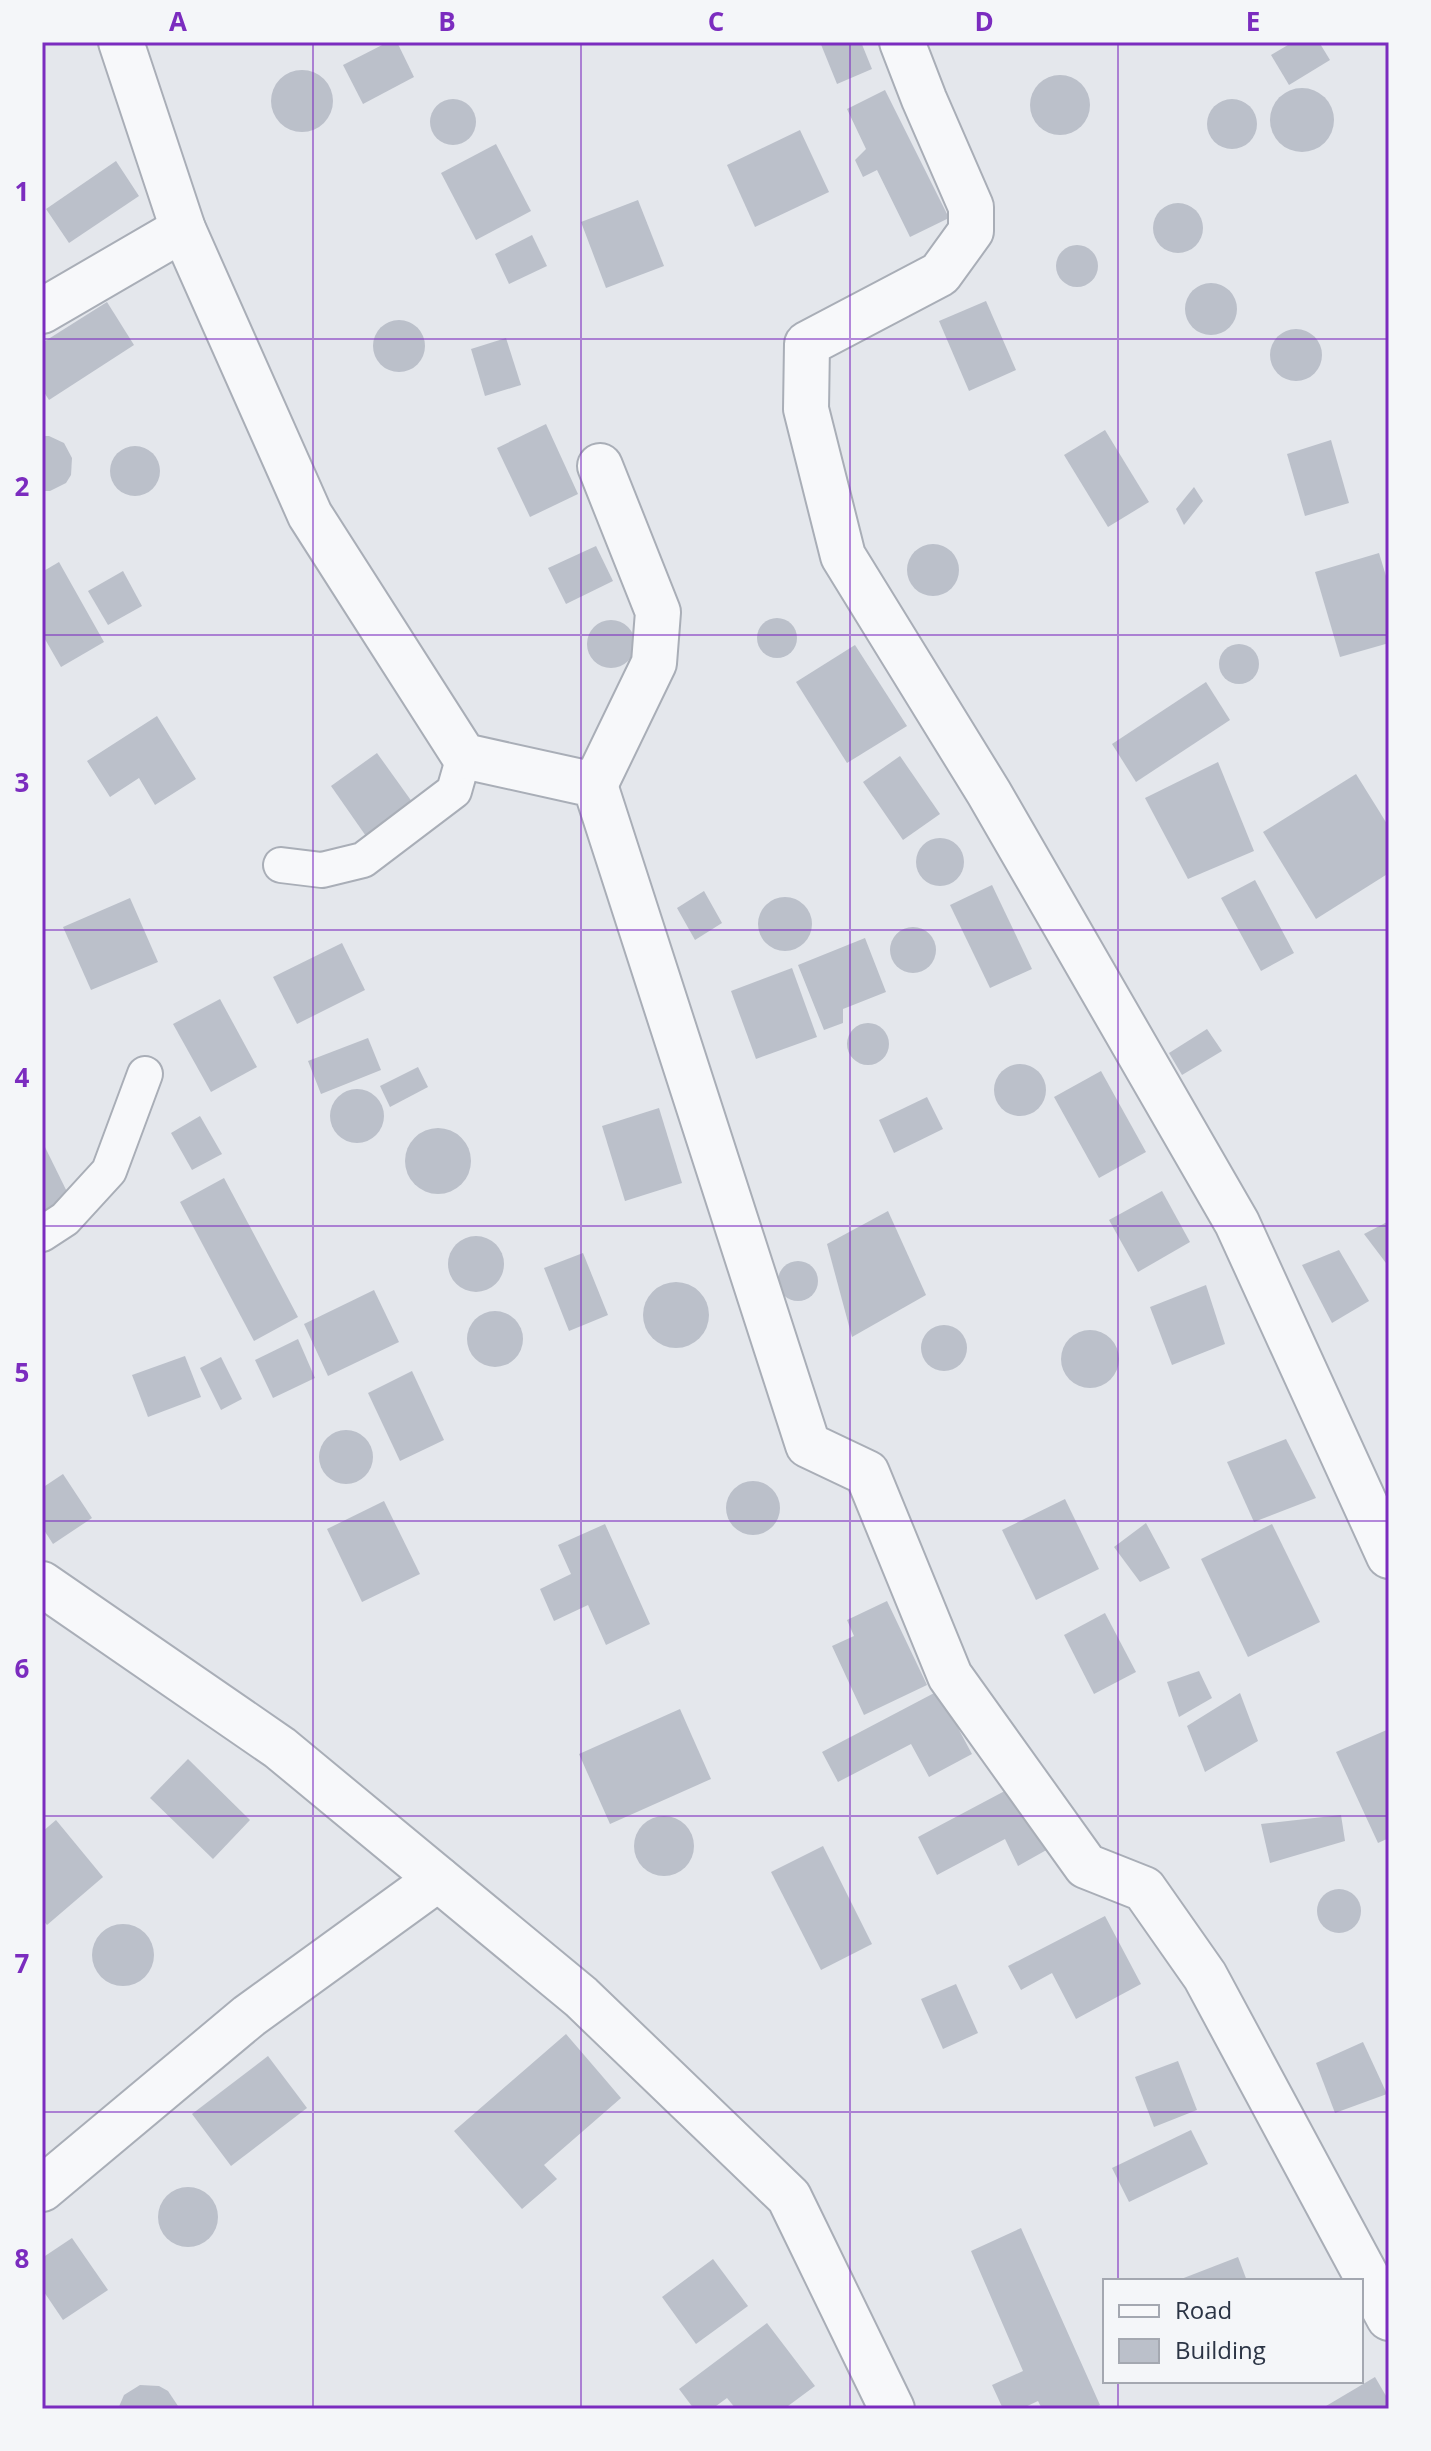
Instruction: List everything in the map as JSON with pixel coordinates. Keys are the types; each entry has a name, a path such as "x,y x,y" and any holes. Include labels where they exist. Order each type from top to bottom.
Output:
{"street":[{"path":"121,42 183,229 310,515 464,756 595,785"},
{"path":"902,42 971,207 971,231 940,274 807,344 806,409 843,556 989,793 1237,1223 1389,1556"},
{"path":"42,311 183,229"},
{"path":"600,466 658,612 654,663 595,785 808,1445 867,1473 950,1676 1086,1866 1144,1889 1205,1976 1389,2318"},
{"path":"42,1584 280,1748 581,1997 789,2197 892,2409"},
{"path":"42,2189 249,2016 438,1879"}],"lane":[{"path":"281,865 322,870 363,860 454,791 464,756"},
{"path":"42,1234 65,1219 109,1171 145,1074"}],"building":[{"path":"388,42 397,42 414,77 363,104 343,65"},
{"path":"820,42 861,42 872,69 837,84"},
{"path":"1293,42 1319,42 1330,60 1289,85 1271,55"},
{"path":"302,70 324,79 333,101 324,123 302,132 280,123 271,101 280,79"},
{"path":"1060,75 1081,84 1090,105 1081,126 1060,135 1039,126 1030,105 1039,84"},
{"path":"1302,88 1320,94 1328,102 1334,120 1328,138 1320,146 1302,152 1284,146 1276,138 1270,120 1276,102 1284,94"},
{"path":"885,90 949,218 910,237 877,170 863,177 855,160 866,149 847,109"},
{"path":"453,99 470,105 476,122 470,139 453,145 436,139 430,122 436,105"},
{"path":"1232,99 1250,106 1257,124 1250,142 1232,149 1214,142 1207,124 1214,106"},
{"path":"800,130 829,192 755,227 727,165"},
{"path":"496,144 531,211 476,240 441,173"},
{"path":"116,161 139,196 69,243 46,209"},
{"path":"638,200 664,266 606,288 581,222"},
{"path":"1178,203 1196,210 1203,228 1196,246 1178,253 1160,246 1153,228 1160,210"},
{"path":"532,235 547,266 509,284 495,254"},
{"path":"1077,245 1092,251 1098,266 1092,281 1077,287 1062,281 1056,266 1062,251"},
{"path":"1211,283 1229,291 1237,309 1229,327 1211,335 1193,327 1185,309 1193,291"},
{"path":"986,301 1016,370 969,391 939,321"},
{"path":"107,302 134,345 49,400 42,389 42,343"},
{"path":"399,320 417,328 425,346 417,364 399,372 381,364 373,346 381,328"},
{"path":"1296,329 1314,337 1322,355 1314,373 1296,381 1278,373 1270,355 1278,337"},
{"path":"506,338 521,385 485,396 471,349"},
{"path":"546,424 578,494 530,517 497,448"},
{"path":"1105,430 1149,502 1108,527 1064,455"},
{"path":"42,436 64,443 72,458 71,475 66,483 50,491 42,491"},
{"path":"1331,440 1349,503 1305,516 1287,454"},
{"path":"135,446 152,454 160,471 152,488 135,496 118,488 110,471 118,454"},
{"path":"1194,487 1203,501 1184,525 1176,509"},
{"path":"933,544 952,551 959,570 952,589 933,596 914,589 907,570 914,551"},
{"path":"596,546 613,581 566,604 548,568"},
{"path":"1379,553 1389,586 1389,643 1340,657 1315,572"},
{"path":"59,562 104,642 61,667 42,634 42,572"},
{"path":"123,571 142,606 108,625 88,591"},
{"path":"777,618 791,624 797,638 791,652 777,658 763,652 757,638 763,624"},
{"path":"611,620 628,627 635,644 628,661 611,668 594,661 587,644 594,627"},
{"path":"1239,644 1253,650 1259,664 1253,678 1239,684 1225,678 1219,664 1225,650"},
{"path":"855,645 907,726 847,763 796,682"},
{"path":"1206,682 1230,720 1136,782 1112,744"},
{"path":"157,716 196,779 155,805 139,778 110,797 87,761"},
{"path":"377,753 415,806 368,839 331,786"},
{"path":"900,756 940,814 903,840 863,782"},
{"path":"1218,762 1254,851 1188,879 1145,798"},
{"path":"1356,774 1389,827 1389,873 1316,919 1263,832"},
{"path":"940,838 957,845 964,862 957,879 940,886 923,879 916,862 923,845"},
{"path":"1255,880 1294,953 1261,971 1221,898"},
{"path":"992,885 1032,969 990,988 950,905"},
{"path":"704,891 722,923 695,940 677,908"},
{"path":"785,897 804,905 812,924 804,943 785,951 766,943 758,924 766,905"},
{"path":"130,898 158,962 91,990 63,927"},
{"path":"913,927 929,934 936,950 929,966 913,973 897,966 890,950 897,934"},
{"path":"865,938 886,992 843,1009 843,1023 824,1030 798,965"},
{"path":"342,943 365,990 297,1024 273,977"},
{"path":"792,968 817,1037 756,1059 731,991"},
{"path":"220,999 257,1067 211,1092 173,1024"},
{"path":"868,1023 883,1029 889,1044 883,1059 868,1065 853,1059 847,1044 853,1029"},
{"path":"1207,1029 1222,1051 1182,1075 1169,1053"},
{"path":"368,1038 381,1070 321,1094 308,1061"},
{"path":"1020,1064 1039,1071 1046,1090 1039,1109 1020,1116 1001,1109 994,1090 1001,1071"},
{"path":"418,1067 428,1087 390,1107 380,1086"},
{"path":"1101,1071 1146,1152 1099,1178 1054,1097"},
{"path":"357,1089 376,1097 384,1116 376,1135 357,1143 338,1135 330,1116 338,1097"},
{"path":"927,1097 943,1129 894,1153 879,1120"},
{"path":"659,1108 682,1183 625,1201 602,1126"},
{"path":"200,1116 222,1154 192,1170 171,1133"},
{"path":"431,1128 445,1128 457,1133 466,1142 471,1161 469,1174 462,1185 445,1194 431,1194 419,1189 410,1180 405,1168 405,1154 410,1142 419,1133"},
{"path":"42,1141 74,1206 42,1222"},
{"path":"224,1178 298,1317 254,1341 180,1202"},
{"path":"1162,1191 1190,1242 1138,1272 1109,1220"},
{"path":"888,1211 926,1295 852,1337 827,1244"},
{"path":"1389,1221 1389,1267 1364,1234"},
{"path":"476,1236 496,1244 504,1264 496,1284 476,1292 456,1284 448,1264 456,1244"},
{"path":"1339,1250 1369,1301 1332,1323 1302,1265"},
{"path":"583,1253 608,1315 569,1331 544,1268"},
{"path":"798,1261 812,1267 818,1281 812,1295 798,1301 784,1295 778,1281 784,1267"},
{"path":"676,1282 689,1284 704,1297 709,1315 707,1328 694,1343 676,1348 663,1346 648,1333 643,1315 645,1302 658,1287"},
{"path":"1206,1285 1225,1344 1172,1365 1150,1307"},
{"path":"374,1290 399,1342 328,1376 304,1324"},
{"path":"495,1311 515,1319 523,1339 515,1359 495,1367 475,1359 467,1339 475,1319"},
{"path":"944,1325 961,1331 967,1348 961,1365 944,1371 927,1365 921,1348 927,1331"},
{"path":"1090,1330 1111,1338 1119,1359 1111,1380 1090,1388 1069,1380 1061,1359 1069,1338"},
{"path":"298,1339 315,1378 273,1398 255,1360"},
{"path":"185,1356 201,1397 148,1417 132,1375"},
{"path":"221,1357 242,1399 221,1410 200,1368"},
{"path":"412,1371 444,1440 400,1461 368,1393"},
{"path":"346,1430 365,1438 373,1457 365,1476 346,1484 327,1476 319,1457 327,1438"},
{"path":"1286,1439 1316,1498 1254,1522 1227,1462"},
{"path":"63,1474 92,1518 53,1544 42,1527 42,1488"},
{"path":"753,1481 772,1489 780,1508 772,1527 753,1535 734,1527 726,1508 734,1489"},
{"path":"1065,1499 1099,1569 1036,1600 1002,1530"},
{"path":"384,1501 420,1574 362,1602 327,1529"},
{"path":"1146,1523 1170,1568 1140,1582 1114,1547"},
{"path":"605,1524 650,1624 606,1645 588,1605 554,1621 540,1589 571,1574 558,1545"},
{"path":"1272,1524 1320,1622 1248,1657 1201,1559"},
{"path":"887,1601 927,1685 864,1715 832,1646 854,1636 847,1620"},
{"path":"1105,1613 1136,1672 1094,1694 1064,1635"},
{"path":"1199,1671 1212,1698 1179,1717 1167,1682"},
{"path":"938,1691 972,1754 929,1777 911,1744 838,1782 822,1752"},
{"path":"1240,1693 1258,1741 1205,1772 1187,1726"},
{"path":"680,1709 711,1779 610,1824 579,1754"},
{"path":"1389,1729 1389,1838 1378,1843 1336,1752"},
{"path":"188,1759 250,1820 213,1859 150,1798"},
{"path":"1016,1785 1050,1848 1018,1866 1005,1839 937,1875 918,1837"},
{"path":"1341,1815 1345,1841 1270,1863 1261,1824"},
{"path":"664,1816 685,1825 694,1846 685,1867 664,1876 643,1867 634,1846 643,1825"},
{"path":"56,1820 103,1877 47,1925 42,1919 42,1832"},
{"path":"823,1846 872,1944 821,1970 771,1872"},
{"path":"1339,1889 1355,1895 1361,1911 1355,1927 1339,1933 1323,1927 1317,1911 1323,1895"},
{"path":"1105,1916 1141,1984 1076,2019 1052,1973 1021,1990 1008,1966"},
{"path":"123,1924 135,1926 145,1933 152,1943 152,1967 145,1977 135,1984 123,1986 111,1984 101,1977 94,1967 92,1955 94,1943 101,1933 111,1926"},
{"path":"956,1984 978,2033 943,2049 921,1999"},
{"path":"566,2034 621,2098 544,2165 557,2179 522,2209 454,2131"},
{"path":"1363,2042 1387,2094 1335,2113 1316,2063"},
{"path":"268,2056 307,2108 231,2166 192,2114"},
{"path":"1178,2061 1197,2110 1154,2127 1135,2077"},
{"path":"1191,2130 1208,2164 1129,2202 1112,2168"},
{"path":"188,2187 200,2189 209,2196 216,2205 216,2229 209,2238 200,2245 188,2247 176,2245 167,2238 160,2229 158,2217 160,2205 167,2196 176,2189"},
{"path":"1021,2228 1100,2405 1092,2409 1042,2409 1038,2401 1021,2409 1003,2409 992,2385 1023,2371 971,2251"},
{"path":"72,2238 108,2290 63,2320 42,2289 42,2258"},
{"path":"1238,2257 1246,2279 1181,2279"},
{"path":"713,2259 748,2306 696,2344 662,2297"},
{"path":"767,2323 815,2386 784,2409 736,2409 727,2398 712,2409 694,2409 679,2389"},
{"path":"1375,2377 1389,2401 1389,2409 1321,2409"},
{"path":"140,2385 159,2386 168,2391 180,2409 118,2409 124,2395"}]}
